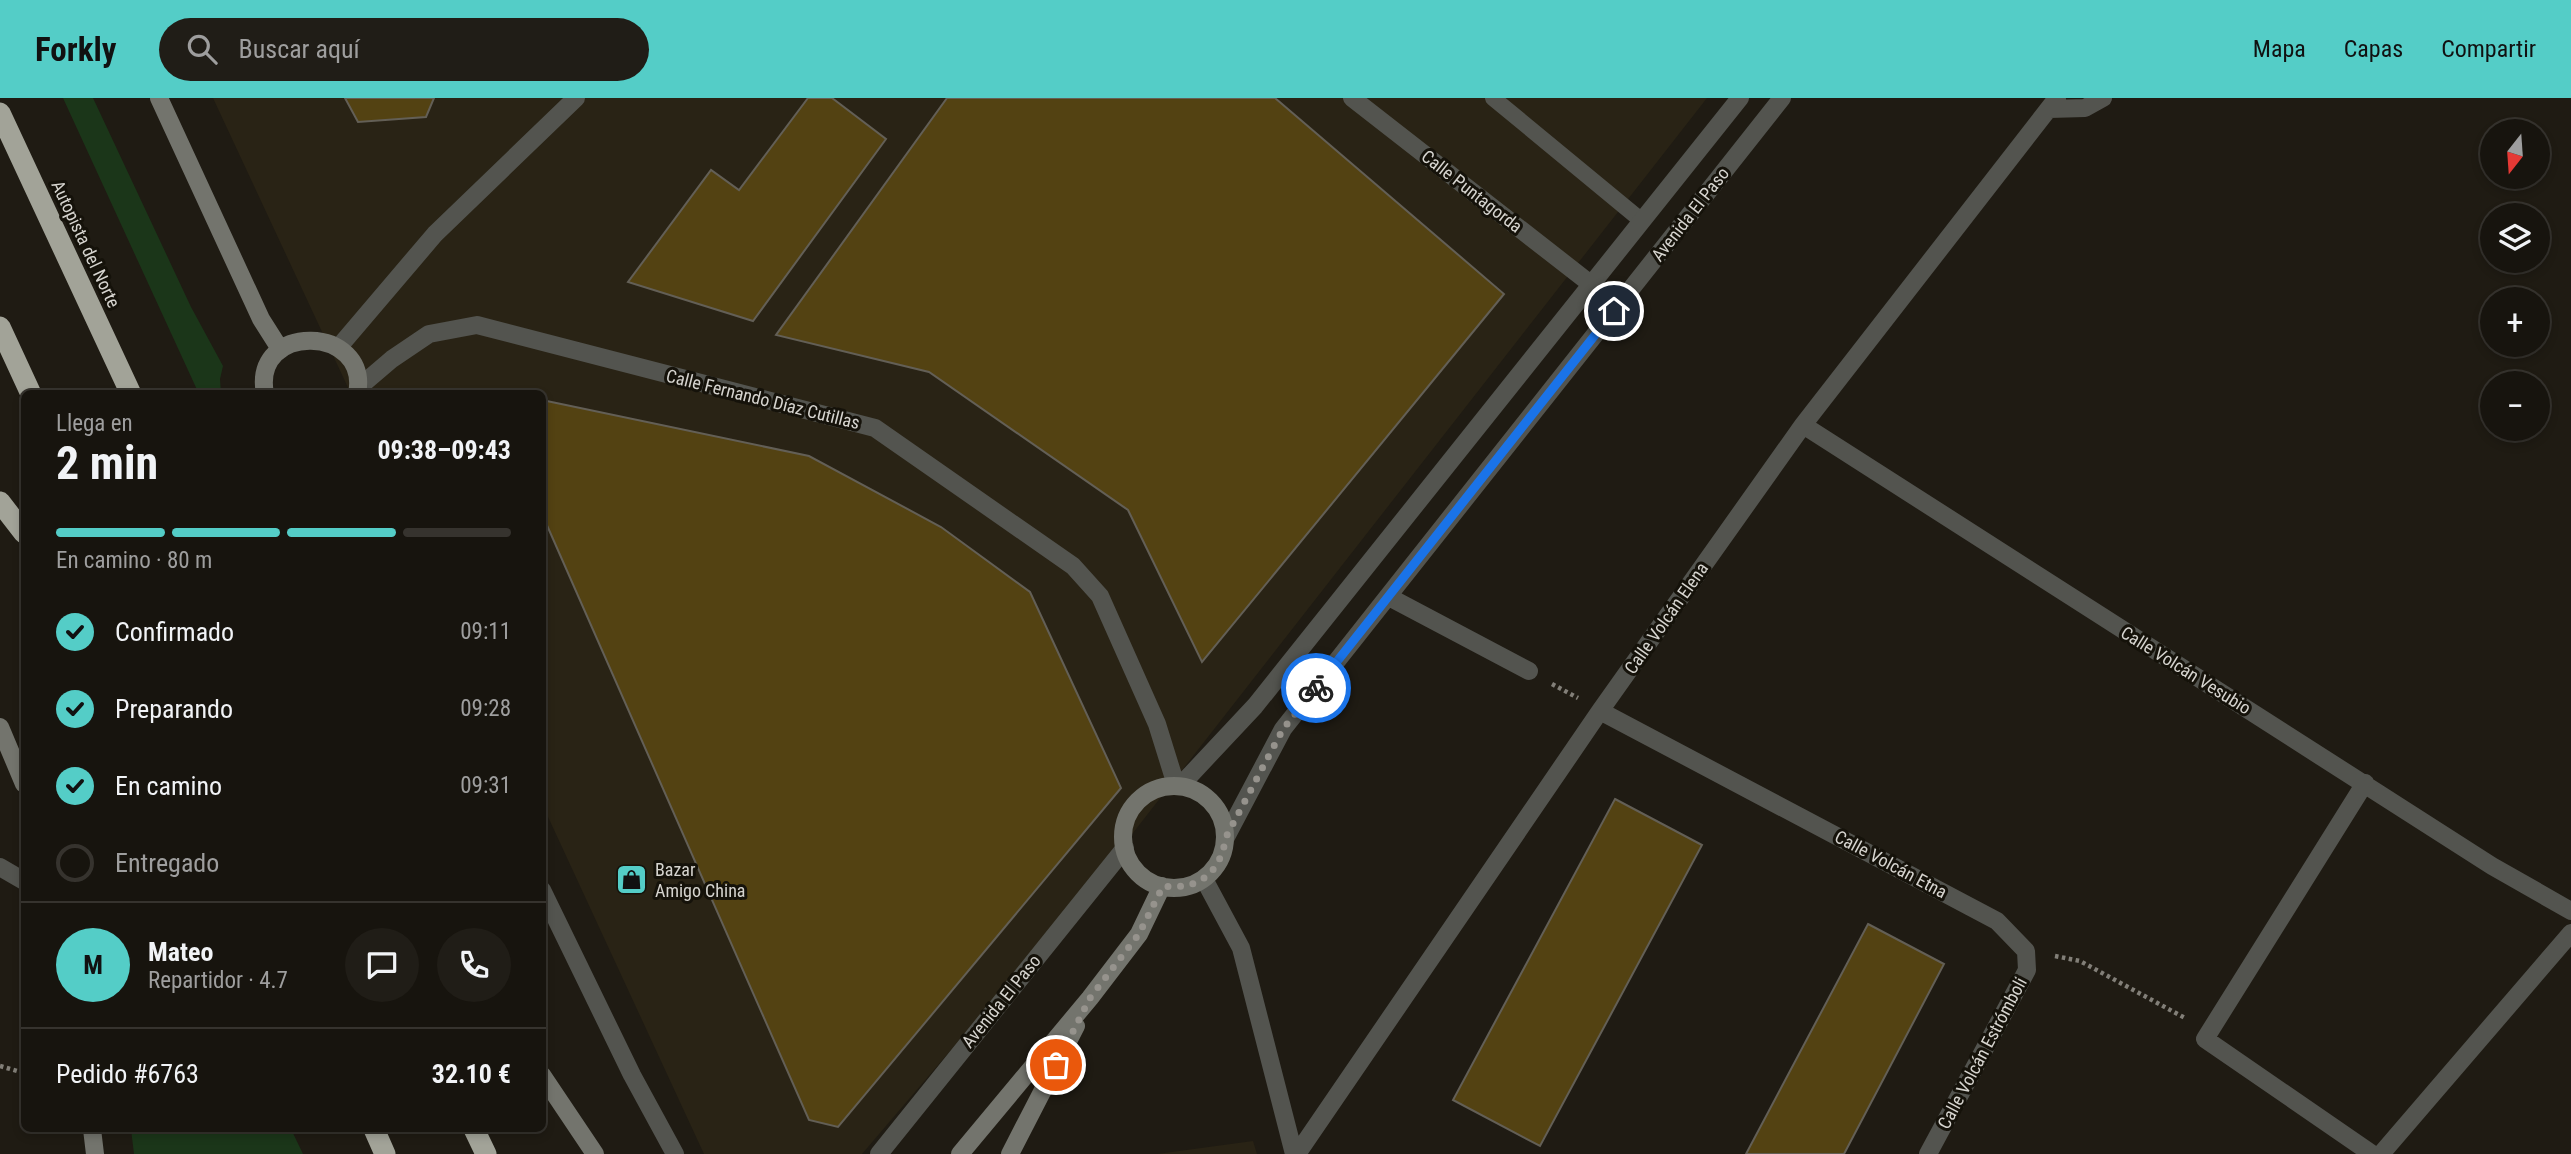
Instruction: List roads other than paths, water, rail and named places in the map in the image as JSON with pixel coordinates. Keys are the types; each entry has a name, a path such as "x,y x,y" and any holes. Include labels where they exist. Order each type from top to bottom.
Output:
{"highway":[{"name":"Autopista del Norte","path":"0,113 129,390"},
{"path":"0,327 29,390"},
{"path":"0,502 21,529"},
{"path":"375,1132 385,1154"},
{"path":"475,1132 486,1154"}],"street":[{"path":"159,98 261,320 281,349"},
{"path":"338,348 435,234 576,98"},
{"name":"Calle Puntagorda","path":"1352,98 1592,285"},
{"name":"Avenida El Paso","path":"1178,786 1255,706 1740,98"},
{"name":"Avenida El Paso","path":"1226,837 1283,729 1782,98"},
{"path":"2053,103 2085,107 2103,98"},
{"name":"Calle Volcán Elena","path":"1295,1154 1600,710 1803,425 2053,103"},
{"name":"Calle Fernando Díaz Cutillas","path":"358,390 392,359 429,334 477,325 875,428 1073,566 1100,596 1157,724 1178,786"},
{"path":"265,390 265,374 271,360 281,349 294,342 309,339 324,341 349,358 356,372 357,390"},
{"name":"Calle Volcán Vesubio","path":"1803,425 2492,866 2571,911"},
{"path":"1389,597 1529,671"},
{"name":"Calle Volcán Etna","path":"1600,710 1997,921 2026,951"},
{"path":"0,727 21,778"},
{"path":"2362,1151 2205,1039 2365,783"},
{"path":"1178,786 1207,797 1224,821 1226,837 1223,853 1215,868 1204,879 1183,887 1150,882 1139,873 1125,848 1123,833 1127,817 1135,804 1147,793 1161,787 1178,786"},
{"name":"Avenida El Paso","path":"879,1154 1125,848"},
{"path":"0,867 21,879"},
{"path":"1204,879 1241,948 1295,1154"},
{"path":"960,1154 1090,998 1139,934 1163,886"},
{"path":"546,898 632,1075 675,1154"},
{"path":"2381,1154 2571,933"},
{"name":"Calle Volcán Estrómboli","path":"1928,1154 2027,970 2026,951"},
{"path":"1010,1154 1090,998"},
{"path":"546,1081 595,1154"},
{"path":"92,1132 95,1154"}],"lane":[{"path":"1493,98 1642,221"}],"place":[{"name":"Bazar Amigo China","path":"632,879"}]}
